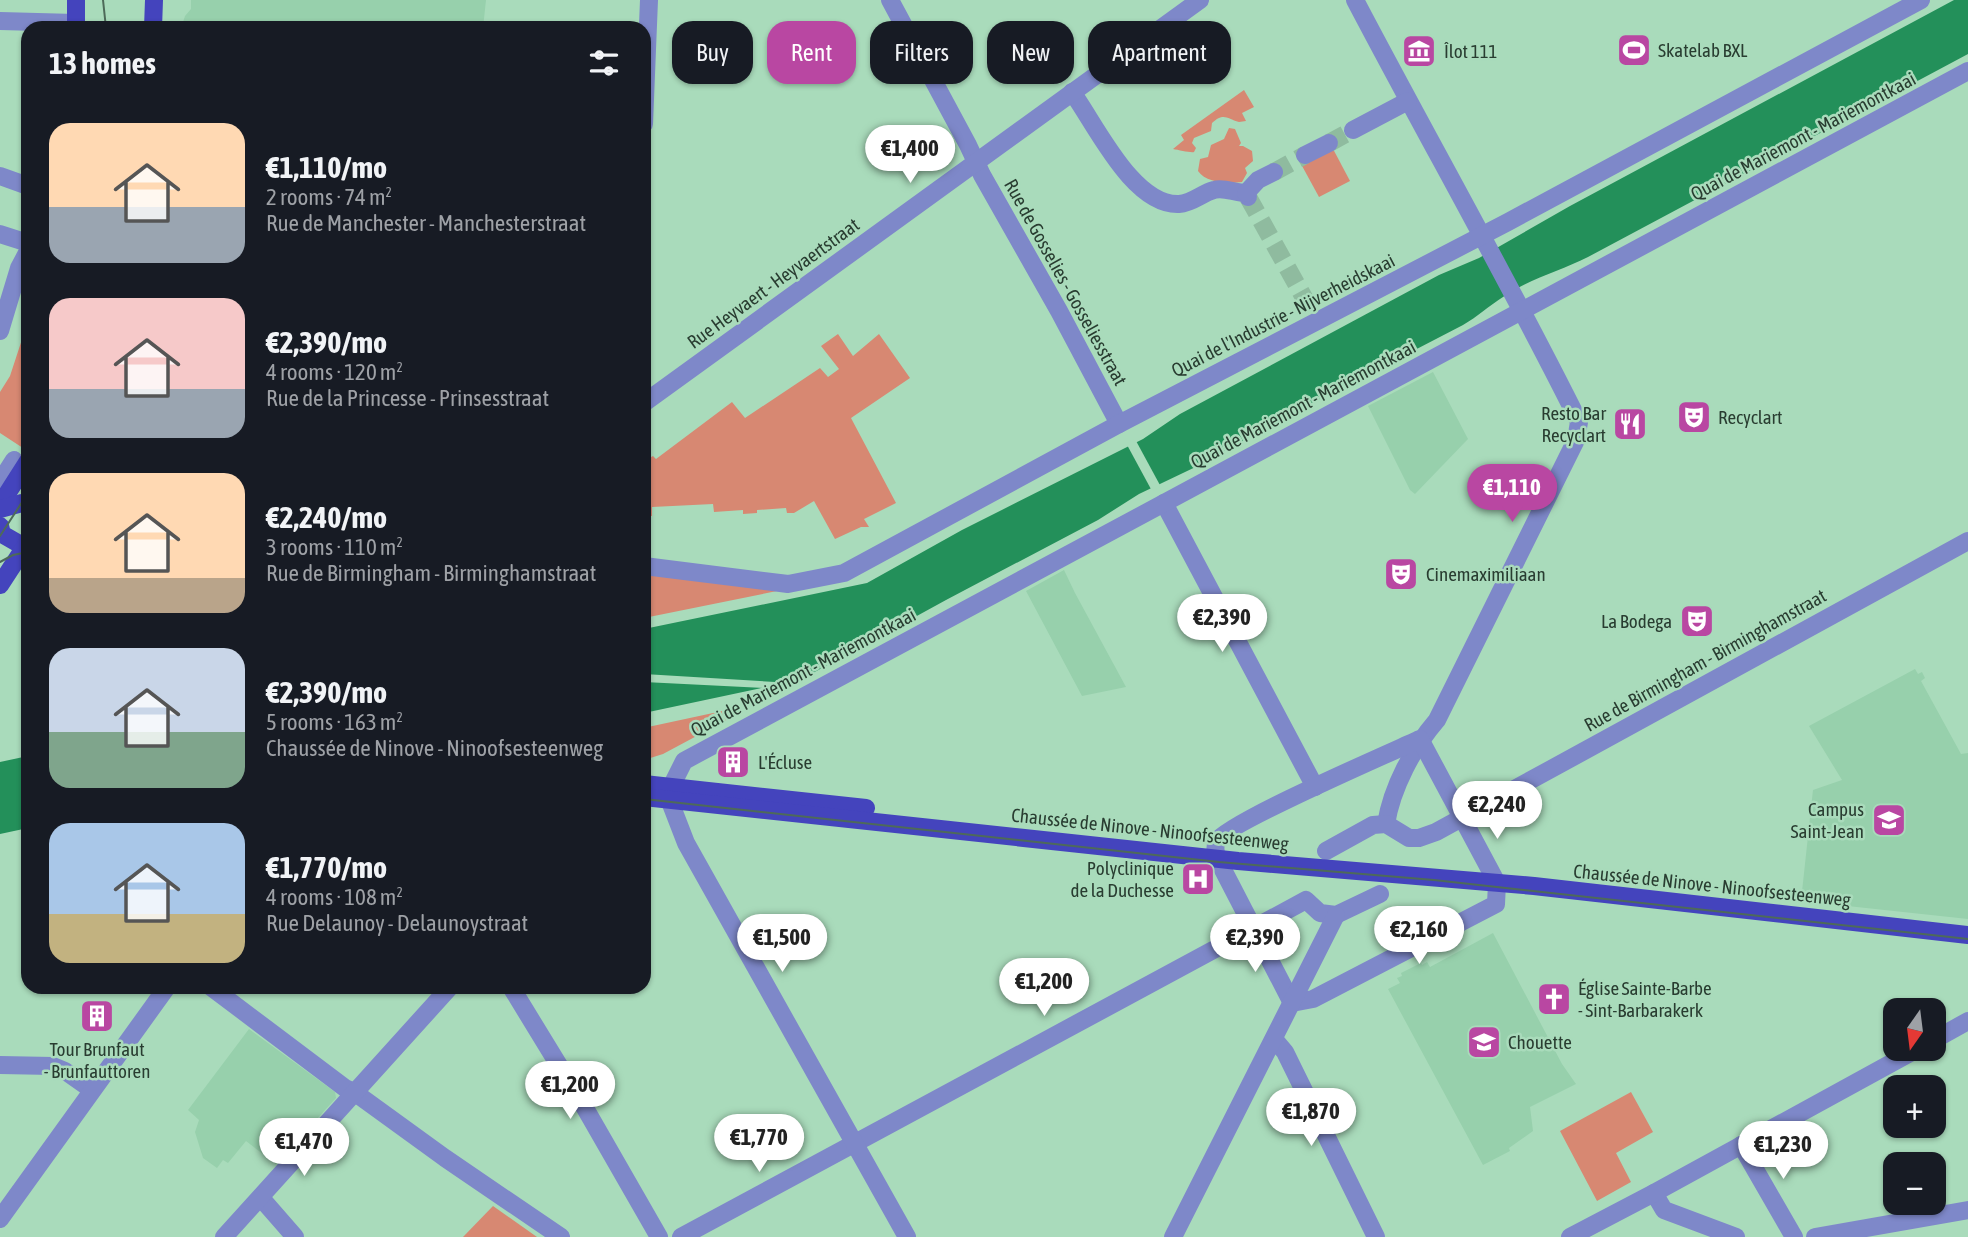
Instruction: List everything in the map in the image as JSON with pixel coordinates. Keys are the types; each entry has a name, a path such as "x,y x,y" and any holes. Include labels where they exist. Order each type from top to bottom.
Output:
{"main road":[{"path":"75,21 76,0"},
{"path":"153,21 154,0"},
{"path":"0,507 20,460"},
{"path":"0,507 21,503"},
{"path":"0,526 2,534 21,545"},
{"path":"0,585 21,555"},
{"name":"Chaussée de Ninove - Ninoofsesteenweg","path":"651,786 670,793 1216,854 1296,866 1497,883 1968,935"},
{"name":"Chaussée de Ninove - Ninoofsesteenweg","path":"651,796 670,793"}],"street":[{"path":"648,21 649,0"},
{"name":"Rue de Gosselies - Gosseliesstraat","path":"890,0 1119,424"},
{"name":"Rue Heyvaert - Heyvaertstraat","path":"651,398 1200,0"},
{"path":"1326,851 1373,825 1386,824 1389,804 1420,739 1437,720 1576,440 1579,422 1519,304 1450,181 1355,0"},
{"name":"Quai de l'Industrie - Nijverheidskaai","path":"651,567 788,584 844,573 1119,424 1485,242 1921,0"},
{"path":"0,21 21,22"},
{"name":"Quai de Mariemont - Mariemontkaai","path":"670,793 684,761 1164,503 1519,304 1968,71"},
{"path":"1072,92 1123,169 1136,185 1155,199 1179,204 1216,189 1247,195 1258,180 1273,172"},
{"path":"1353,130 1408,101"},
{"path":"1306,155 1329,143"},
{"path":"0,176 21,184"},
{"path":"0,233 21,240"},
{"path":"0,331 21,264"},
{"path":"0,482 20,460"},
{"path":"1164,503 1315,787"},
{"name":"Rue de Birmingham - Birminghamstraat","path":"1386,824 1409,838 1419,838 1436,832 1968,541"},
{"path":"1292,1003 1216,854 1217,842 1228,832 1315,787 1420,739"},
{"path":"1292,1003 1313,999 1496,904 1497,883 1420,739"},
{"path":"670,793 686,843 907,1237"},
{"path":"681,1237 1306,900 1320,913 1336,915 1380,894"},
{"path":"1173,1237 1336,915"},
{"path":"0,1219 161,994"},
{"path":"220,994 345,1088 561,1237"},
{"path":"224,1237 444,994"},
{"path":"515,994 659,1237"},
{"path":"1946,1033 1968,1021"},
{"path":"1274,1039 1285,1052 1376,1237"},
{"path":"1570,1237 1654,1194 1895,1061"},
{"path":"0,1065 53,1066 92,1090"},
{"path":"1741,1145 1794,1237"},
{"path":"1654,1194 1664,1210 1736,1237"},
{"path":"261,1198 295,1237"},
{"path":"1815,1237 1968,1210"}],"shaded area":[{"path":"191,0 486,0 484,21 183,21 191,9"},
{"path":"1954,0 1968,0 1968,54 1588,257 1523,285 1463,325 1274,423 1206,462 1139,494 1098,520 800,680 651,712 651,628 867,583 962,530 1143,439 1180,414 1439,275 1479,258 1570,206"},
{"path":"1244,90 1254,107 1242,113 1246,121 1220,118 1212,123 1211,131 1194,138 1194,152 1173,149 1184,140 1181,135"},
{"path":"1229,128 1235,129 1241,143 1239,146 1252,151 1253,161 1245,168 1247,173 1242,182 1224,183 1212,180 1198,171 1200,159 1208,157 1211,145 1224,139"},
{"path":"1332,147 1350,181 1319,197 1301,164"},
{"path":"838,334 853,356 879,334 910,378 851,418 896,503 864,519 869,527 861,527 835,539 814,501 794,513 787,513 786,508 743,514 743,510 714,512 713,504 652,507 651,516 651,457 656,459 732,402 745,418 820,368 828,377 839,369 821,346"},
{"path":"21,342 21,447 0,433 0,392 10,376"},
{"path":"1433,372 1468,439 1415,494 1410,490 1368,406"},
{"path":"1064,570 1126,687 1082,696 1026,591"},
{"path":"651,571 787,589 651,617"},
{"name":"Campus Saint-Jean","path":"1915,669 1918,674 1922,672 1925,678 1921,681 1961,754 1968,753 1968,919 1801,901 1813,790 1842,780 1809,726"},
{"path":"727,710 734,716 651,758 651,726"},
{"path":"21,758 21,830 0,834 0,762"},
{"name":"Chouette","path":"1493,933 1562,1064 1576,1084 1530,1107 1533,1131 1509,1148 1510,1151 1483,1165 1388,989 1400,983 1397,978 1402,976 1401,973 1421,963 1422,965 1427,962 1430,967"},
{"path":"249,1029 335,1092 336,1098 276,1164 246,1141 228,1163 223,1160 217,1168 203,1158 195,1132 199,1120 188,1110"},
{"path":"1631,1092 1653,1132 1616,1153 1631,1182 1597,1201 1560,1131"},
{"path":"493,1206 537,1237 463,1237"}],"pier":[{"path":"1135,439 1161,487 1152,491 1126,443"},
{"path":"651,674 793,683 766,688 651,682"}],"tunnel":[{"path":"1329,143 1353,130"},
{"path":"1274,172 1305,155"},
{"path":"1248,197 1312,312"}],"tram line":[{"path":"103,0 105,21"},
{"path":"0,536 21,504"},
{"path":"0,562 21,553"},
{"path":"651,800 1219,862 1434,880 1968,939"}],"place":[{"name":"Skatelab BXL","path":"1634,50"},
{"name":"Îlot 111","path":"1419,51"},
{"name":"Recyclart","path":"1694,417"},
{"name":"Resto Bar Recyclart","path":"1630,424"},
{"name":"Cinemaximiliaan","path":"1401,574"},
{"name":"La Bodega","path":"1697,621"},
{"name":"L'Écluse","path":"733,762"},
{"name":"Campus Saint-Jean","path":"1889,820"},
{"name":"Polyclinique de la Duchesse","path":"1198,879"},
{"name":"Église Sainte-Barbe - Sint-Barbarakerk","path":"1554,999"},
{"name":"Tour Brunfaut - Brunfauttoren","path":"97,1016"},
{"name":"Chouette","path":"1484,1042"}]}
